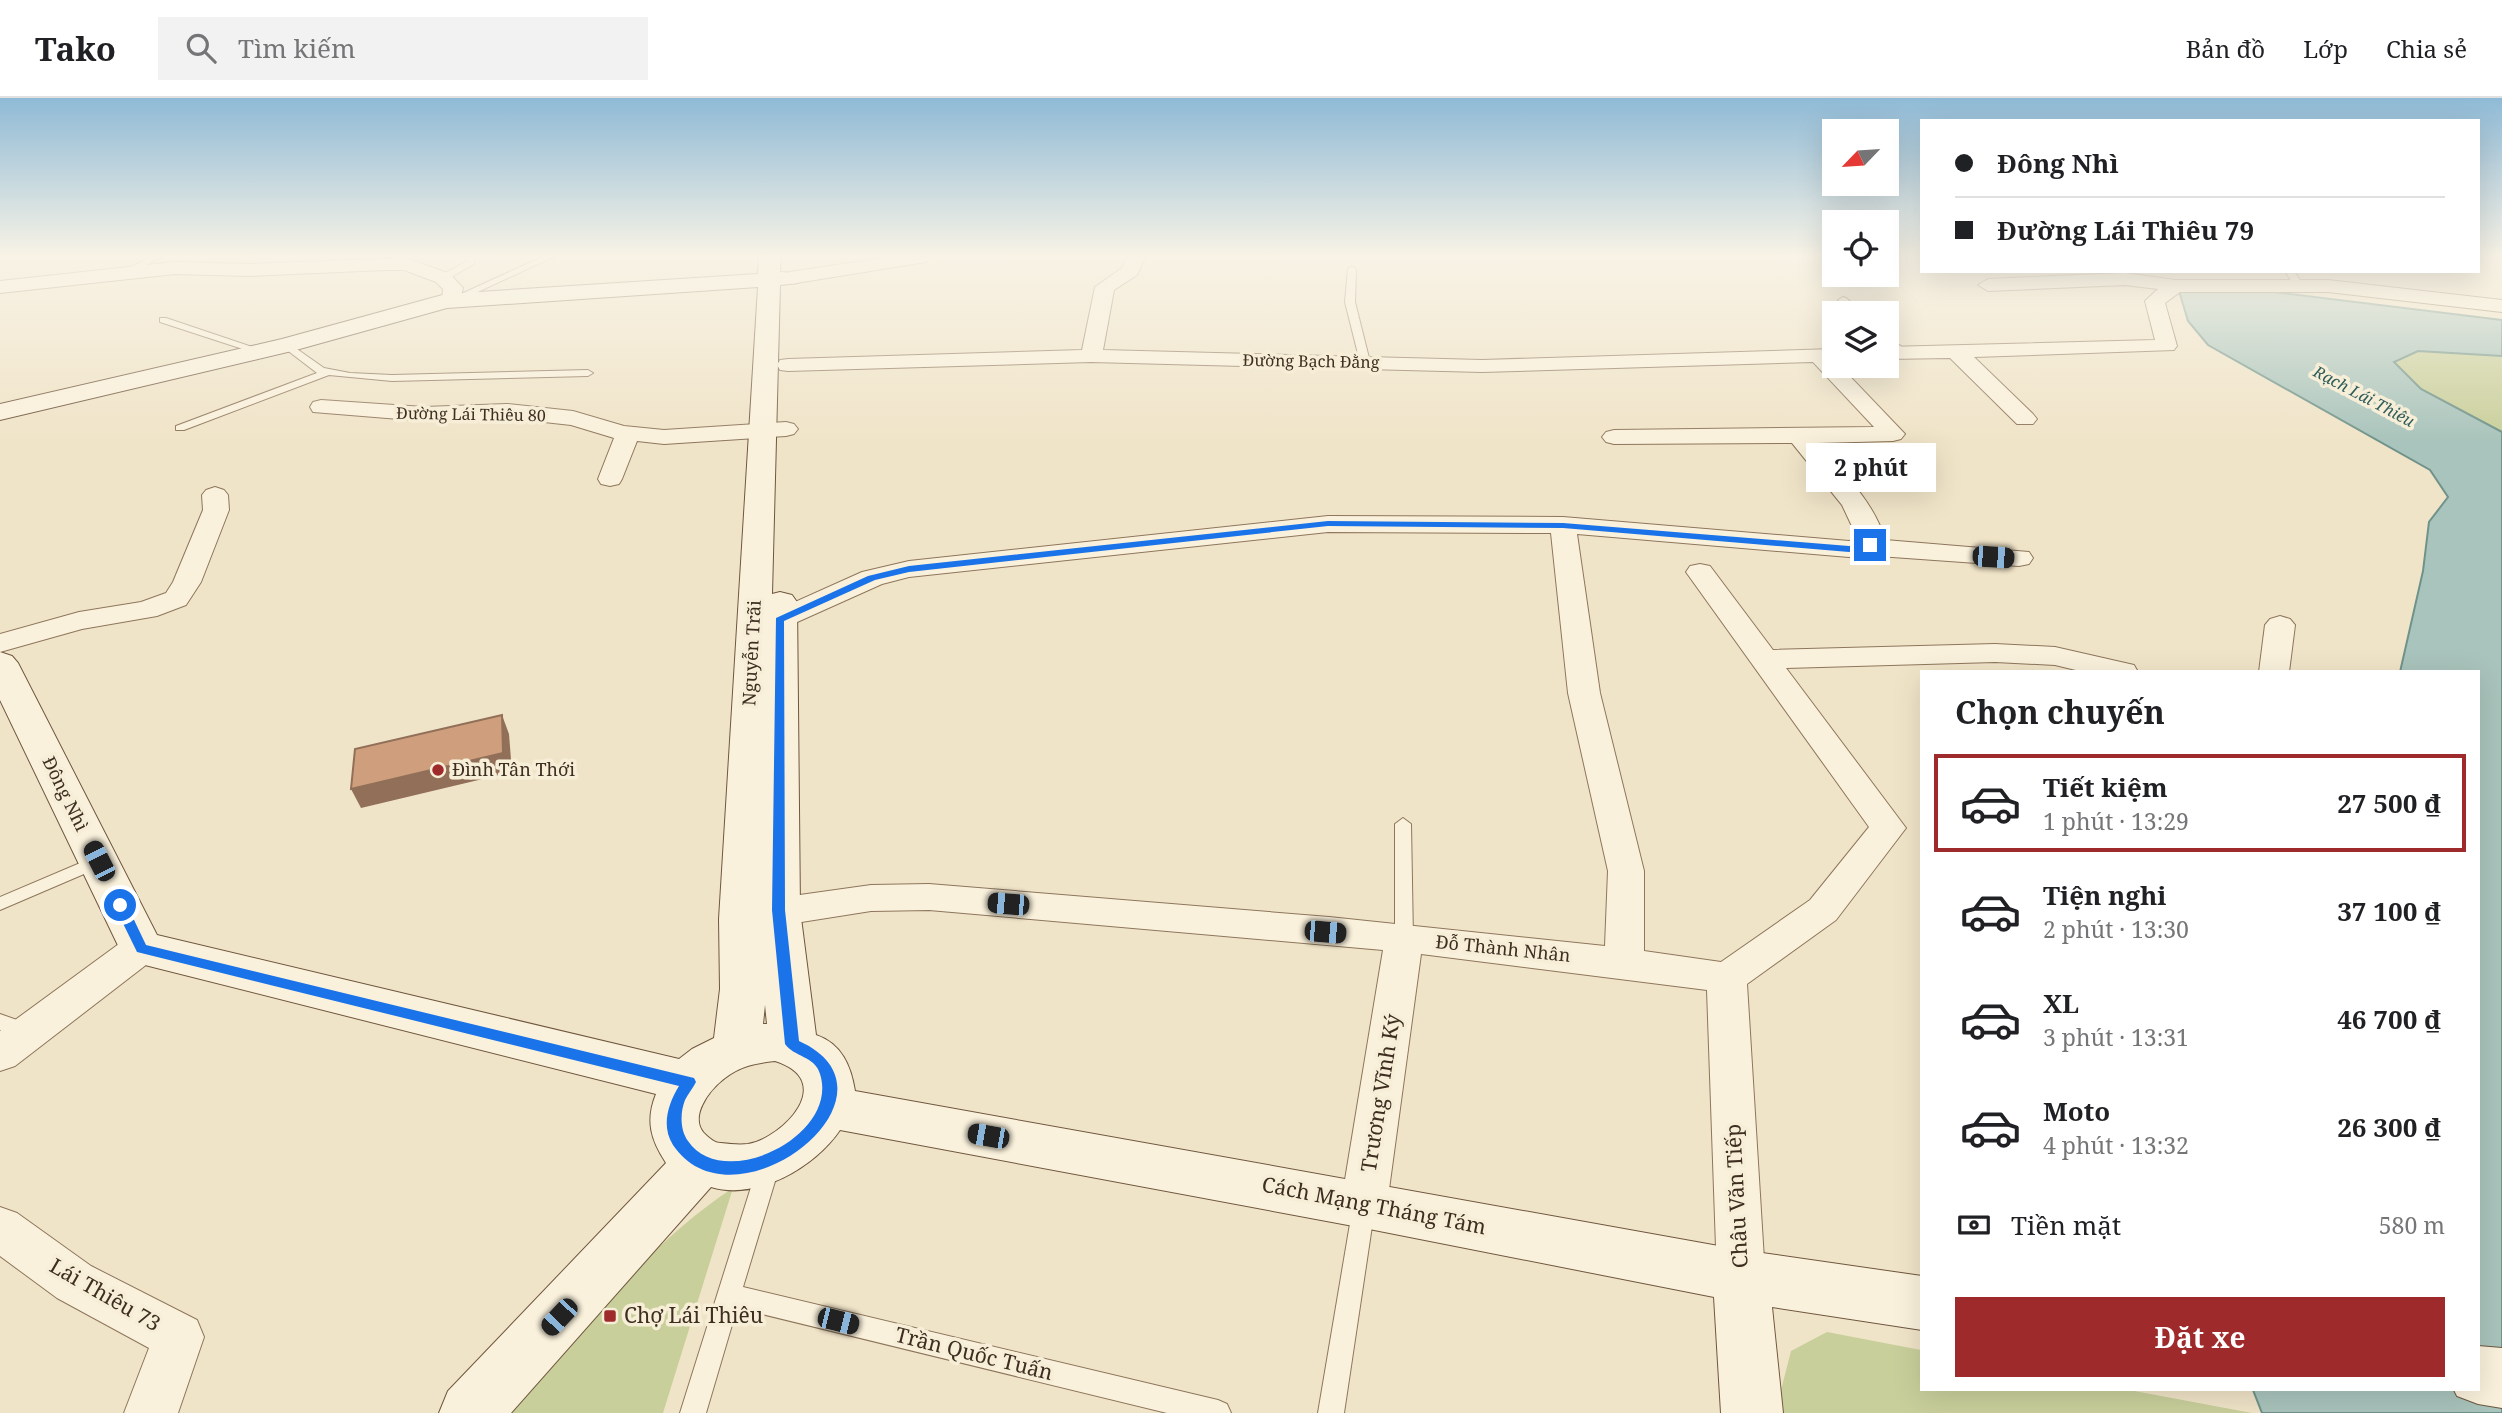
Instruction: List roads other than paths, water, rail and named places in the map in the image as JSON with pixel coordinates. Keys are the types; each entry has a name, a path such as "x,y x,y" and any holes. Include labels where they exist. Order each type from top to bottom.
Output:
{"main road":[{"path":"0,412 287,345 371,318"},
{"name":"Nguyễn Trãi","path":"737,1048 743,989 741,919 766,626 777,318"},
{"name":"Nguyễn Trãi","path":"774,430 788,365 784,318"},
{"name":"Nguyễn Trãi","path":"766,626 779,910 793,1044"},
{"name":"Đông Nhì","path":"0,663 141,948"},
{"path":"141,948 689,1082"},
{"path":"757,1043 793,1044 813,1053 826,1067 831,1086 827,1107 815,1128 795,1146 771,1160 746,1167 722,1167 701,1162 686,1151 676,1136 674,1119 678,1100 702,1068 737,1048 757,1043"},
{"name":"Cách Mạng Tháng Tám","path":"827,1107 1364,1203 1741,1276 1920,1303"},
{"path":"470,1413 701,1162"},
{"name":"Châu Văn Tiếp","path":"1741,1276 1752,1413"},
{"path":"2480,1375 2502,1378"}],"street":[{"path":"1091,356 1099,318"},
{"path":"1899,353 2166,346 2159,318"},
{"path":"1956,352 2025,419"},
{"name":"Đường Bạch Đằng","path":"788,365 1091,356 1482,366 1822,355"},
{"path":"1614,437 1893,434 1846,378"},
{"name":"Đường Lái Thiêu 80","path":"321,407 424,414 507,411 573,418 628,433 664,437 774,430"},
{"path":"610,479 628,433"},
{"path":"1799,437 1852,502 1869,528 1872,541 1864,547"},
{"path":"0,643 79,621 146,610 176,599 187,582 216,510 215,495"},
{"path":"766,626 872,578 922,568 1328,524 1563,525 1849,549 1864,547 2019,558"},
{"path":"1563,525 1584,693 1626,871 1624,962"},
{"path":"1700,572 1888,828 1823,911 1727,978"},
{"path":"2274,670 2280,625"},
{"path":"1766,659 1995,653 2055,656 2114,670"},
{"name":"Đỗ Thành Nhân","path":"741,919 779,910 871,898 929,897 1404,939 1624,962 1727,978"},
{"name":"Trương Vĩnh Ký","path":"1364,1203 1404,939"},
{"path":"10,1036 141,948"},
{"name":"Châu Văn Tiếp","path":"1727,978 1741,1276"},
{"name":"Lái Thiêu 73","path":"0,1228 74,1282 179,1337 151,1413"}],"lane":[{"path":"1354,318 1365,362"},
{"path":"163,320 259,351"},
{"path":"287,345 326,373"},
{"path":"180,428 326,373 392,378 588,373"},
{"path":"1403,824 1404,939"},
{"path":"0,904 99,861"},
{"path":"693,1413 771,1160"},
{"name":"Trương Vĩnh Ký","path":"1331,1413 1364,1203"},
{"name":"Trần Quốc Tuấn","path":"730,1295 1218,1413"}],"water":[{"name":"Rạch Lái Thiêu","path":"2187,318 2502,320 2502,356 2418,351 2394,362 2421,389 2502,432 2502,1413 2262,1413 2253,1391 2480,1391 2480,670 2400,670 2423,571 2429,522 2448,497 2430,470 2208,345"}],"place":[{"name":"Đình Tân Thới","path":"438,770"},
{"name":"Chợ Lái Thiêu","path":"610,1316"}]}
